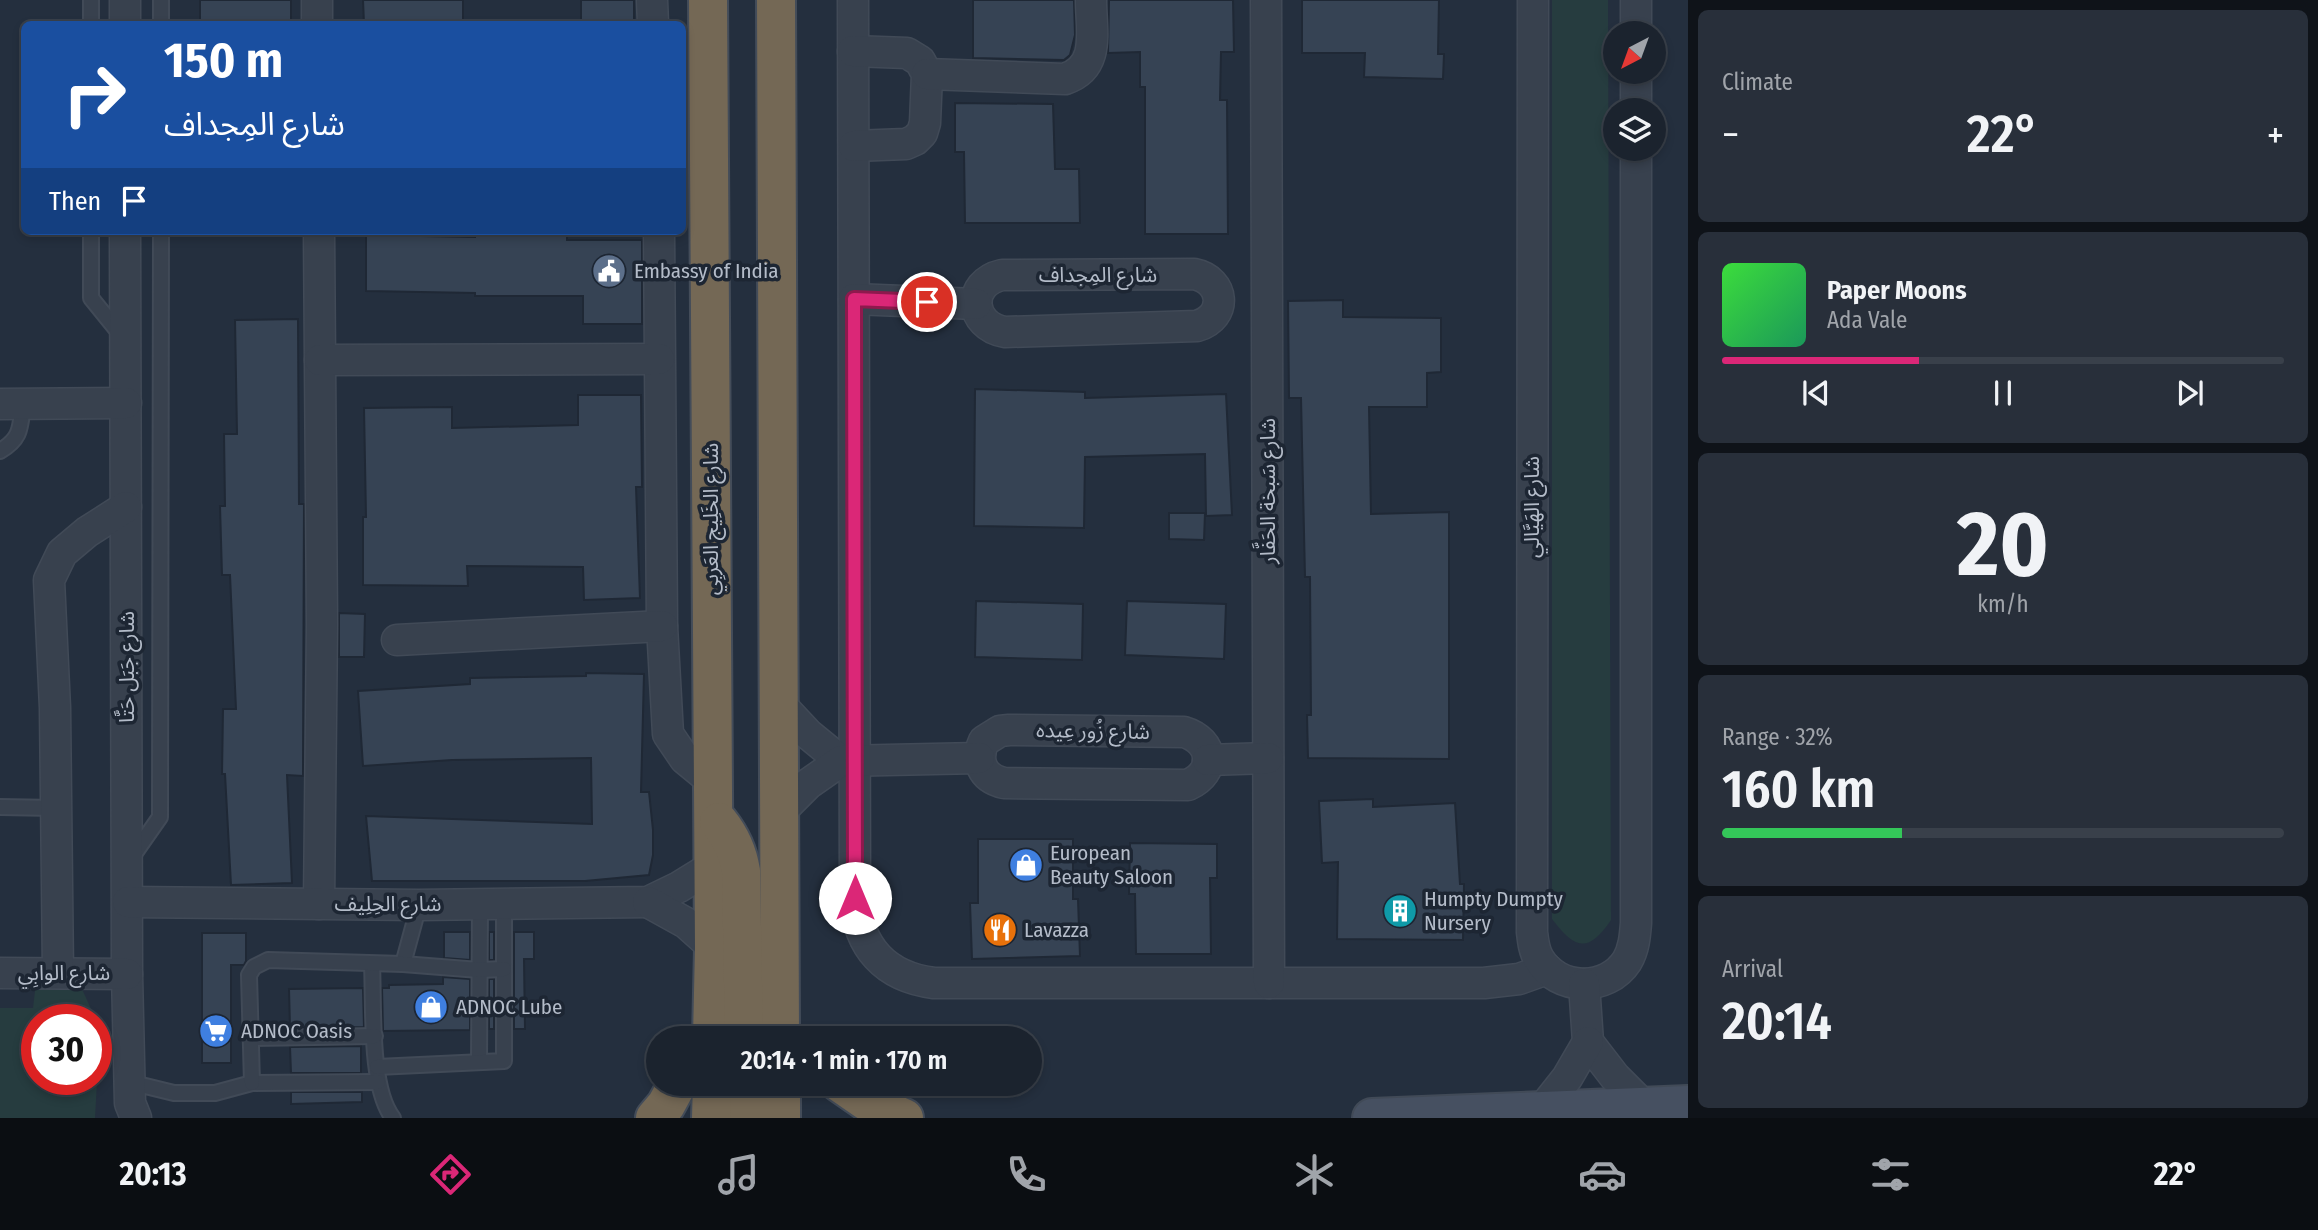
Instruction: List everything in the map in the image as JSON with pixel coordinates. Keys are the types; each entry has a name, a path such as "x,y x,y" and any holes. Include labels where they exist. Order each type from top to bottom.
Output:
{"highway":[{"name":"شارع الخَلِيج العَربِي","path":"708,0 714,948 708,1026"},
{"path":"776,0 780,1026"},
{"path":"713,799 738,856 741,871 744,1026"},
{"path":"780,994 796,1026"},
{"path":"655,1118 671,1096"},
{"path":"711,1118 712,1096"},
{"path":"745,1096 746,1118"},
{"path":"780,1096 781,1118"},
{"path":"859,1096 904,1118"}],"main road":[{"path":"1372,1118 1688,1105"}],"street":[{"path":"125,0 125,21"},
{"path":"317,0 317,21"},
{"path":"652,0 653,21"},
{"path":"853,0 854,299 848,761 856,914 860,930 877,957 903,976 918,981 1502,982 1547,969 1570,983 1584,984 1597,983 1619,970 1633,948 1636,923 1636,161"},
{"path":"927,74 1065,79 1074,76 1088,62 1091,52 1091,0"},
{"name":"شارع سَبخة الحَفَّار","path":"1266,0 1269,983"},
{"name":"شارع الهَيَّالي","path":"1533,0 1532,932 1534,946 1547,969"},
{"path":"1636,0 1636,21"},
{"path":"853,51 907,53 920,61 927,74 925,123 922,133 915,140 906,144 853,146"},
{"name":"شارع جَبَل حَتَّا","path":"125,235 127,974 130,1105"},
{"path":"319,235 322,634 319,904"},
{"path":"659,235 662,626 668,734 713,799"},
{"name":"شارع المِجداف","path":"976,304 981,288 994,277 1002,275 1194,274 1209,280 1215,286 1219,303"},
{"path":"854,299 976,304 978,313 989,327 1013,332 1197,326 1212,318 1219,303 1267,306"},
{"path":"320,360 659,359"},
{"path":"12,404 126,403"},
{"path":"58,973 55,708 49,580 62,552 126,507"},
{"path":"397,640 662,626"},
{"path":"779,703 808,734 848,761"},
{"name":"شارع زُور عِيده","path":"979,758 984,741 991,734 1009,730 1184,733 1194,735 1202,741 1208,760"},
{"path":"779,813 808,784 848,761 979,758 987,775 1004,783 1188,785 1202,776 1208,760 1268,758"},
{"name":"شارع الحِلِيف","path":"128,902 419,905 648,902 713,866"},
{"name":"شارع الحِلِيف","path":"648,902 686,923 714,948"},
{"name":"شارع الوابِي","path":"0,973 127,974"},
{"path":"1540,1112 1567,1079 1588,1042 1584,984"},
{"path":"1588,1042 1615,1077 1646,1108"}],"lane":[{"path":"91,0 91,21"},
{"path":"161,0 161,21"},
{"path":"91,235 91,298 126,342"},
{"path":"127,863 160,817 161,235"},
{"path":"0,451 12,444 20,433 12,404"},
{"path":"0,807 55,808"},
{"path":"130,1105 174,1093 215,1093 252,1083 504,1061 504,969 492,904"},
{"path":"479,1062 479,970 492,904"},
{"path":"403,964 419,905"},
{"path":"252,1083 248,975 254,967 268,960 504,969"},
{"path":"373,964 377,1074 385,1108 393,1118"},
{"path":"250,1038 376,1036"}],"green space":[{"path":"1552,0 1608,0 1608,21 1603,21 1603,84 1608,84 1608,98 1603,98 1603,161 1609,161 1611,920 1595,938 1582,944 1568,937 1552,919"},
{"path":"60,979 82,989 89,1004 33,1004 36,982"},
{"path":"0,1008 21,1008 21,1095 96,1095 95,1118 0,1118"}],"building":[{"path":"200,0 291,0 291,21 200,21"},
{"path":"363,0 463,0 463,21 364,21"},
{"path":"581,0 634,0 634,21 581,21"},
{"path":"973,0 1074,0 1075,35 1070,55 1064,60 973,58"},
{"path":"1109,0 1233,0 1234,52 1221,52 1220,100 1227,100 1228,234 1145,234 1145,87 1140,87 1140,52 1108,53"},
{"path":"1302,0 1439,0 1438,54 1444,54 1443,79 1364,77 1365,53 1302,53"},
{"path":"955,103 1053,104 1055,169 1079,169 1080,223 965,223 964,152 955,152"},
{"path":"366,235 567,235 567,240 642,240 642,324 583,324 583,296 475,296 475,293 366,291"},
{"path":"1343,300 1343,317 1441,318 1441,372 1427,373 1427,407 1369,407 1371,514 1449,512 1449,759 1308,758 1307,715 1311,715 1310,577 1305,577 1301,398 1289,398 1288,301"},
{"path":"298,319 299,504 304,504 303,776 287,775 292,883 231,885 225,774 222,774 223,709 236,709 230,575 222,575 220,506 225,506 224,434 237,434 235,320"},
{"path":"975,389 1085,392 1085,398 1226,394 1232,515 1206,516 1205,454 1085,457 1084,528 974,526"},
{"path":"578,395 641,395 642,487 636,487 640,598 584,600 583,567 467,566 468,586 363,585 363,517 366,517 364,408 452,407 452,428 578,425"},
{"path":"1169,513 1205,513 1204,540 1169,539"},
{"path":"976,601 1083,604 1082,660 975,657"},
{"path":"1127,601 1226,604 1224,659 1125,655"},
{"path":"339,613 365,614 364,657 339,657"},
{"path":"586,673 644,674 641,792 649,792 653,830 653,855 649,875 585,881 372,881 366,816 592,824 591,758 452,760 363,766 358,691 470,684 470,678 586,676"},
{"path":"1373,799 1373,807 1455,803 1460,884 1464,884 1463,940 1337,939 1338,862 1322,863 1319,801"},
{"path":"978,839 1073,839 1073,899 1078,899 1080,956 972,959 970,903 978,903"},
{"path":"1130,843 1217,844 1217,878 1210,878 1211,954 1136,954 1135,894 1129,894"},
{"path":"444,932 470,932 470,960 444,958"},
{"path":"489,932 494,932 494,960 489,960"},
{"path":"514,932 534,932 534,959 524,959 525,1029 514,1029"},
{"path":"202,933 246,933 246,961 244,965 231,965 231,1063 202,1063"},
{"name":"ADNOC Lube","path":"443,977 470,979 470,1030 383,1031 382,988 389,988 389,985 443,984"},
{"path":"489,979 494,979 494,1029 489,1029"},
{"path":"363,988 364,1027 290,1028 289,989"},
{"path":"361,1046 361,1073 291,1073 290,1047"},
{"path":"291,1092 362,1092 362,1102 291,1104"}],"place":[{"name":"Embassy of India","path":"609,271"},
{"name":"European Beauty Saloon","path":"1026,865"},
{"name":"Humpty Dumpty Nursery","path":"1400,911"},
{"name":"Lavazza","path":"1000,930"},
{"name":"ADNOC Lube","path":"431,1007"},
{"name":"ADNOC Oasis","path":"216,1031"}],"route":[{"path":"855,898 854,299 927,302"}]}
